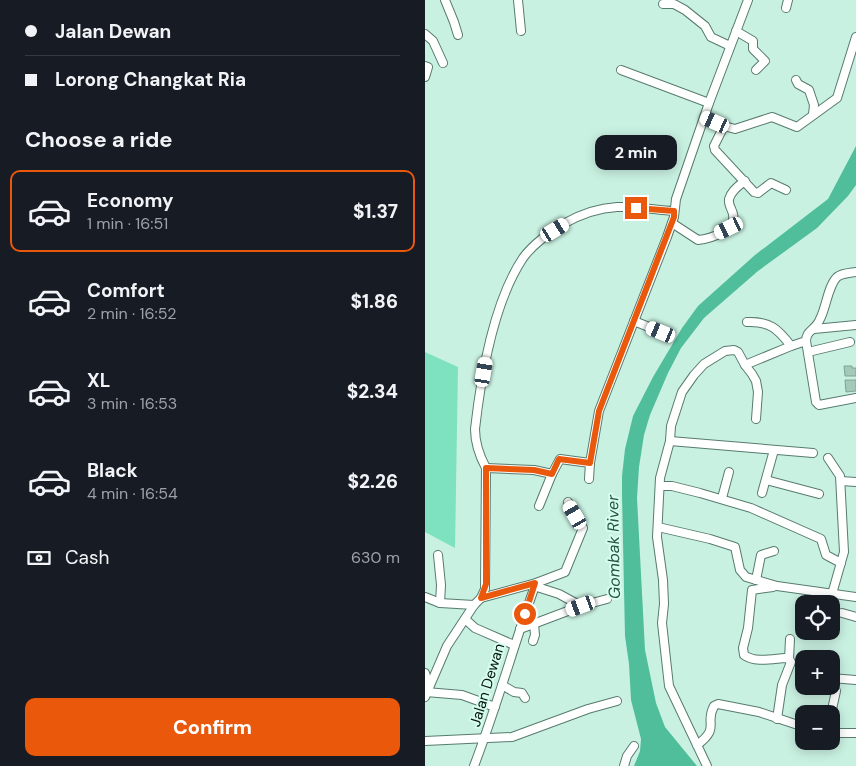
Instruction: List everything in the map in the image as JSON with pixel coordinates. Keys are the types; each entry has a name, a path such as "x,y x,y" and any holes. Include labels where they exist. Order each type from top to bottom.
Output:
{"street":[{"path":"445,0 455,22 458,35"},
{"path":"518,0 521,31"},
{"path":"589,479 599,411 672,223 676,199 709,103 748,0"},
{"path":"663,4 674,4 685,10 705,26 711,36 730,46"},
{"path":"736,31 753,41 753,49 765,61 756,70"},
{"path":"425,34 433,41 443,64"},
{"path":"704,118 735,129 772,117 797,127 837,98 856,37"},
{"path":"425,66 428,70 425,77"},
{"path":"621,70 709,103"},
{"path":"796,80 797,84 809,90 814,105 813,114"},
{"path":"723,126 714,146 715,150 754,192 757,193 771,183 787,190"},
{"path":"672,223 698,240 707,239 729,228 734,219 729,205 729,198 745,181"},
{"path":"481,598 486,584 486,468 479,455 475,439 475,429 488,346 510,282 524,257 538,241 583,214 617,207 674,211"},
{"path":"814,329 820,320 833,283 837,277 844,273 856,272"},
{"path":"747,322 761,321 779,331 791,346"},
{"path":"633,322 661,332"},
{"path":"856,325 814,329 808,332 806,336 816,402 819,405 856,398"},
{"path":"745,365 806,341"},
{"path":"808,352 850,342"},
{"path":"707,766 669,686 662,622 664,604 657,537 663,461 670,441 671,426 682,392 704,364 725,351 734,350 738,352 745,365 753,374 758,392 756,419"},
{"path":"670,441 813,453"},
{"path":"762,493 774,450"},
{"path":"828,458 839,472 841,480 844,552 832,594"},
{"path":"539,506 559,459 590,463"},
{"path":"486,468 534,470 552,474"},
{"path":"722,498 729,472"},
{"path":"766,480 819,494"},
{"path":"841,480 856,482"},
{"path":"660,486 672,486 722,498 751,508 821,539 826,555 841,563"},
{"path":"427,692 447,646 474,604 481,598 535,585 565,572 583,528 568,502"},
{"path":"658,527 711,539 735,547 740,570 746,577 777,586 856,597"},
{"path":"756,580 761,555 774,551"},
{"path":"438,555 441,585 440,603"},
{"path":"535,585 559,594 581,606"},
{"name":"Jalan Dewan","path":"473,766 495,707 535,585"},
{"path":"777,586 752,590 748,628 743,648 744,655 755,659 785,658 789,660"},
{"path":"425,597 440,603 474,604"},
{"path":"519,629 607,598"},
{"path":"843,613 856,617"},
{"path":"465,619 475,628 514,645"},
{"path":"533,624 535,635 533,641"},
{"path":"777,719 783,685 791,662 789,660 790,639"},
{"path":"425,673 427,692"},
{"path":"840,679 856,680"},
{"path":"502,685 515,692 522,693 525,698"},
{"path":"427,692 462,695 495,707"},
{"path":"425,741 512,737 588,709 617,701"},
{"path":"697,745 708,737 711,732 712,709 718,704 759,712 795,724"},
{"path":"840,733 856,733"},
{"path":"625,766 627,756 634,746"}],"shaded area":[{"name":"Gombak River","path":"856,146 856,185 848,196 817,228 758,271 704,318 681,348 650,415 644,435 637,498 645,650 656,703 665,727 697,766 634,766 640,751 641,739 631,700 625,636 622,495 625,449 633,416 653,377 682,328 698,306 755,255 828,199"},
{"path":"425,352 458,367 455,548 425,532"}],"building":[{"path":"844,366 856,368 856,376 845,376"},
{"path":"845,380 856,380 856,391 846,392"}],"route":[{"path":"525,614 535,583 481,598 486,584 486,468 534,470 552,474 559,459 565,458 590,463 599,411 674,217 674,211 636,208"}]}
